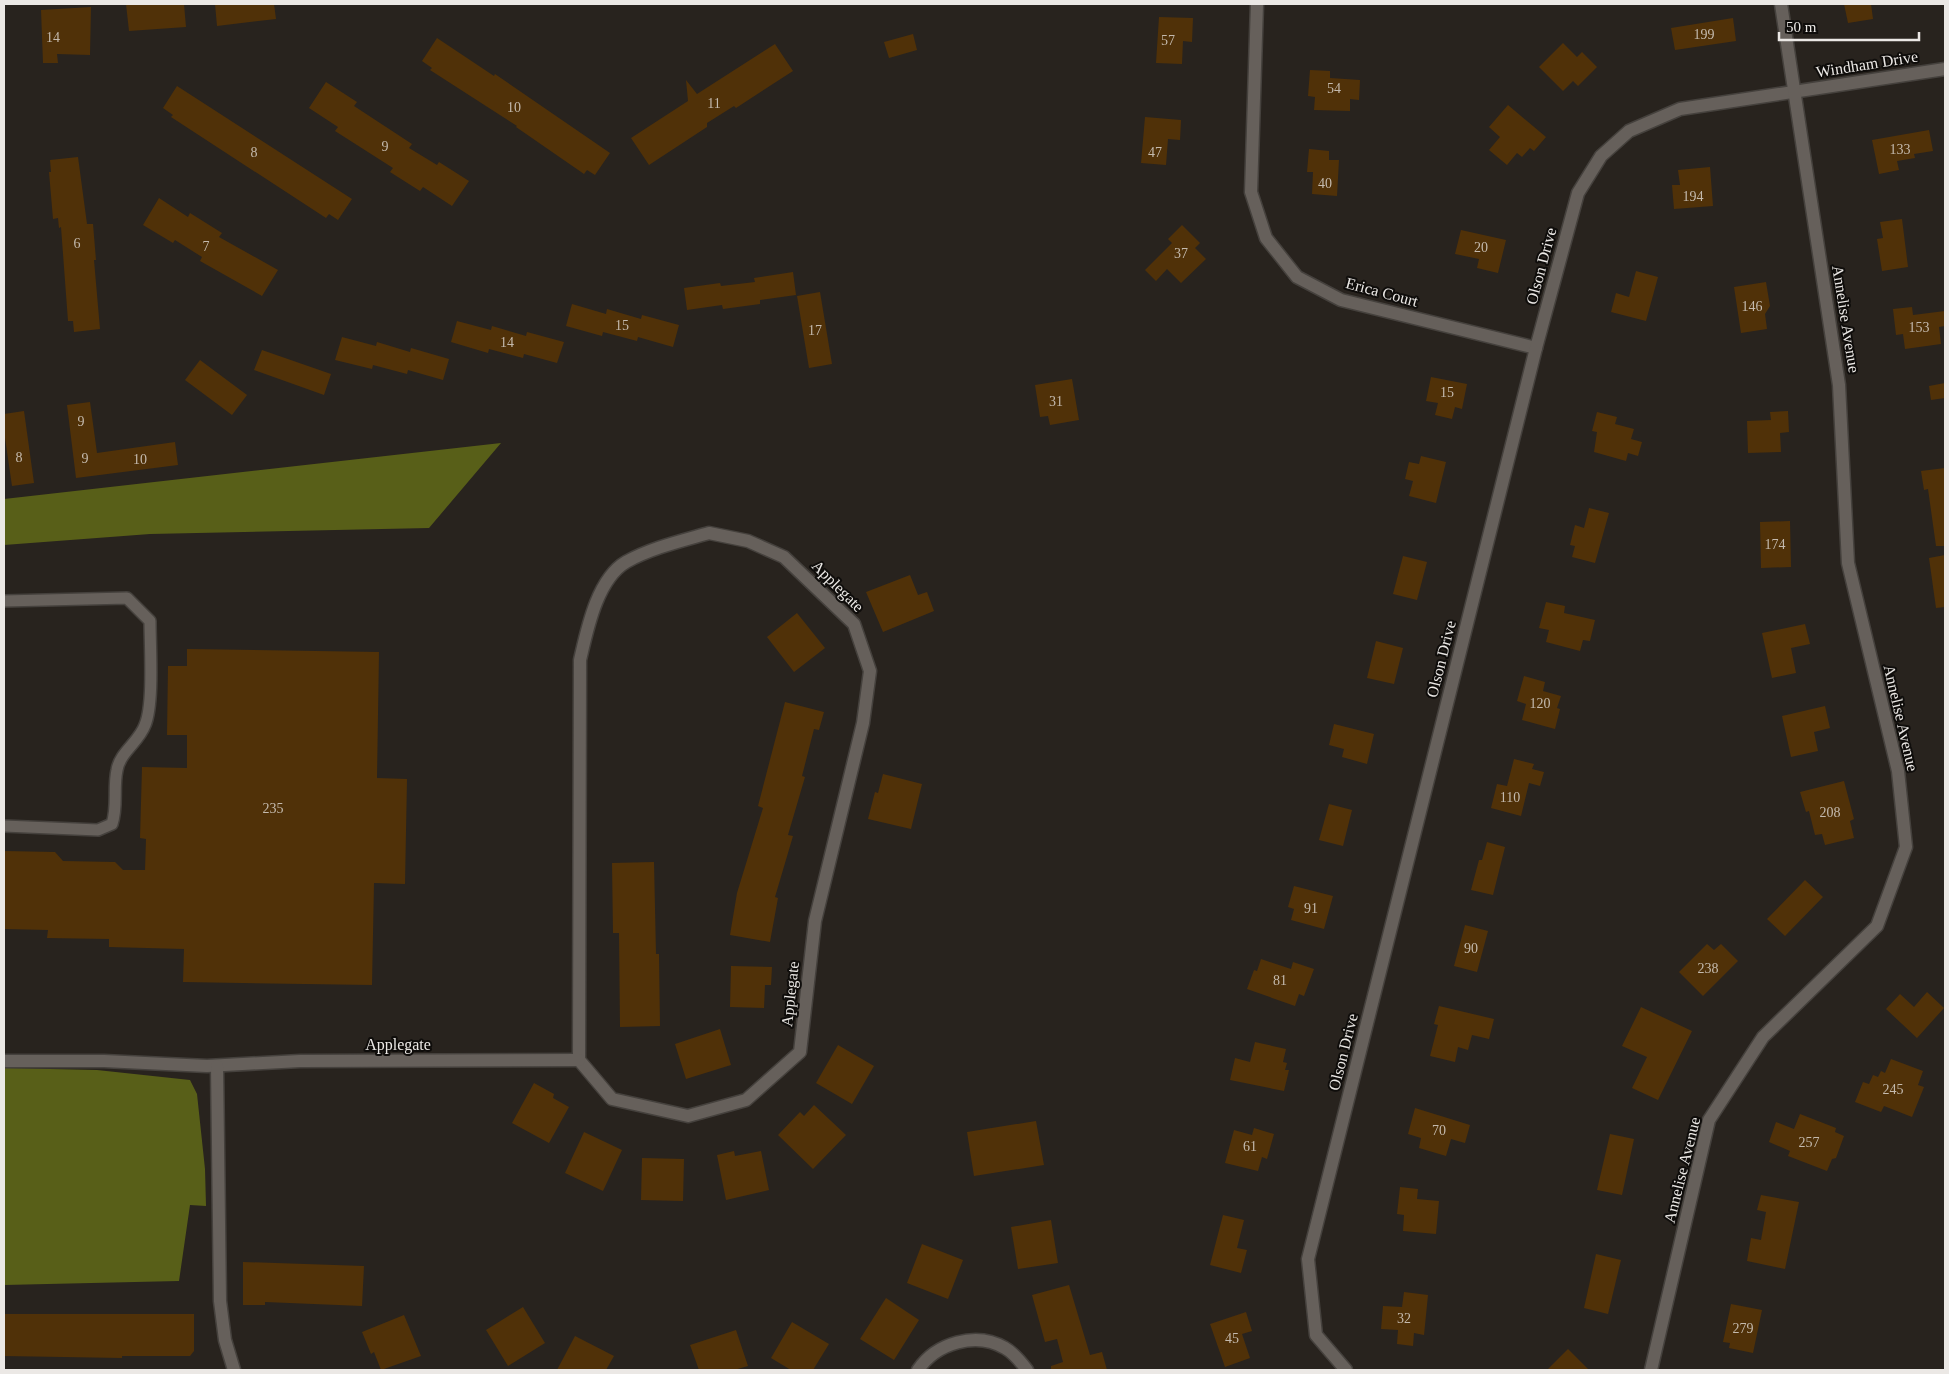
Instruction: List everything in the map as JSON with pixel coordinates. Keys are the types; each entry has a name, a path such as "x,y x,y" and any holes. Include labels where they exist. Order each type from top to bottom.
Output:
{"street":[{"name":"Erica Court","path":"1257,4 1251,192 1266,238 1291,270 1297,277 1341,300 1536,348"},
{"name":"Annelise Avenue","path":"1651,1370 1709,1120 1763,1037 1876,926 1906,847 1898,771 1848,564 1839,385 1780,4"},
{"name":"Windham Drive","path":"1795,92 1945,69"},
{"name":"Olson Drive","path":"1346,1370 1316,1335 1308,1259 1536,348 1578,193 1601,156 1629,131 1680,109 1795,92"},
{"name":"Applegate","path":"4,1061 104,1061 217,1066 300,1060 579,1060 612,1099 688,1116 746,1100 800,1052 815,921 863,723 870,671 854,624 784,557 748,541 709,533 667,545 625,563 604,586 588,626 580,660 579,1060"},
{"path":"217,1066 220,1301 225,1340 234,1370"},
{"path":"918,1370 940,1349 962,1341 984,1340 1005,1348 1027,1370"}],"lane":[{"path":"4,602 127,598 150,621 150,696 146,724 124,753 117,770 116,812 112,824 98,830 4,826"}],"green space":[{"path":"501,443 429,528 150,534 4,545 4,499"},
{"path":"4,1068 97,1070 190,1080 197,1094 205,1169 206,1206 190,1205 179,1281 4,1285"}],"building":[{"path":"126,4 184,4 186,27 129,31"},
{"path":"215,4 274,4 276,19 217,26"},
{"path":"1844,4 1871,4 1873,19 1848,23"},
{"path":"91,7 90,55 57,54 58,63 43,63 41,10"},
{"path":"1159,17 1193,18 1192,42 1183,41 1182,64 1156,63"},
{"path":"1733,18 1736,41 1675,50 1671,28"},
{"path":"913,34 917,50 889,58 884,42"},
{"path":"437,38 494,76 495,74 610,153 595,175 587,170 584,174 517,126 430,70 432,68 422,61"},
{"path":"1563,43 1577,57 1582,52 1597,67 1578,86 1573,81 1563,91 1539,67"},
{"path":"775,44 793,71 736,108 734,106 707,123 707,127 649,165 631,138 688,101 686,80 697,94"},
{"path":"1310,70 1330,71 1330,78 1360,80 1359,100 1350,99 1350,111 1314,110 1315,97 1308,96"},
{"path":"326,82 357,102 354,106 412,144 409,148 437,165 439,162 469,181 452,206 423,187 420,191 390,172 393,168 335,131 338,127 309,108"},
{"path":"177,86 352,199 338,220 329,214 326,218 171,117 173,115 163,108"},
{"path":"1508,105 1546,137 1534,151 1530,148 1522,157 1517,153 1507,165 1489,150 1500,137 1489,127"},
{"path":"1145,117 1181,120 1180,140 1168,139 1166,165 1141,163"},
{"path":"1929,130 1933,151 1914,154 1915,158 1897,161 1899,170 1879,174 1872,140"},
{"path":"1309,149 1329,151 1329,160 1339,160 1337,196 1312,194 1313,172 1307,172"},
{"path":"78,157 87,224 93,224 100,329 74,332 73,321 68,321 61,227 59,228 58,218 53,219 49,172 51,172 50,160"},
{"path":"1710,167 1713,206 1674,209 1672,185 1680,185 1678,170"},
{"path":"159,198 188,217 190,213 222,233 219,237 278,270 262,296 200,261 202,257 175,240 173,243 143,225"},
{"path":"1902,219 1908,267 1882,271 1877,239 1883,238 1880,222"},
{"path":"1182,225 1200,243 1195,248 1206,259 1181,283 1167,269 1156,281 1145,270 1172,243 1168,239"},
{"path":"1461,230 1506,240 1498,273 1477,268 1479,259 1455,254"},
{"path":"1636,271 1658,277 1646,321 1611,312 1616,293 1629,297"},
{"path":"793,272 796,295 760,300 760,304 723,309 722,305 687,310 684,288 720,283 721,286 755,282 754,278"},
{"path":"1766,282 1770,306 1765,314 1767,329 1741,333 1734,287"},
{"path":"820,292 832,364 809,368 797,296"},
{"path":"572,304 606,314 607,309 641,319 642,315 679,325 673,347 638,337 637,341 603,332 602,336 566,326"},
{"path":"1912,307 1913,315 1945,311 1945,326 1939,327 1941,344 1905,349 1903,334 1896,335 1893,309"},
{"path":"457,321 491,330 492,326 526,336 527,332 564,342 557,363 524,354 523,358 489,349 488,353 451,342"},
{"path":"342,337 376,346 377,342 410,352 411,348 449,359 443,380 408,370 407,374 373,365 372,369 335,360"},
{"path":"262,350 331,374 324,395 254,370"},
{"path":"200,360 247,395 232,415 185,380"},
{"path":"1431,377 1467,384 1462,409 1455,407 1452,419 1435,415 1438,403 1426,401"},
{"path":"1072,379 1079,420 1050,425 1048,416 1040,417 1035,385"},
{"path":"1945,383 1945,398 1931,400 1929,386"},
{"path":"90,402 97,453 175,442 178,465 76,478 67,405"},
{"path":"24,411 34,483 12,486 4,431 4,414"},
{"path":"1788,411 1789,432 1780,433 1781,452 1748,453 1747,421 1771,420 1770,412"},
{"path":"1597,412 1617,417 1615,424 1634,429 1631,439 1642,442 1638,456 1628,453 1626,461 1594,452 1597,432 1592,431"},
{"path":"1421,456 1446,462 1436,503 1409,496 1413,481 1405,479 1409,462 1419,464"},
{"path":"1945,468 1945,546 1936,546 1928,489 1924,490 1921,471"},
{"path":"1589,508 1609,513 1595,563 1572,557 1575,546 1570,545 1575,525 1584,528"},
{"path":"1790,521 1791,567 1761,568 1760,522"},
{"path":"1945,555 1945,607 1936,608 1929,558"},
{"path":"1403,556 1427,562 1417,600 1393,594"},
{"path":"910,575 918,595 927,592 934,611 883,632 866,592"},
{"path":"1546,602 1565,606 1564,613 1595,620 1590,641 1583,640 1580,651 1546,642 1549,630 1539,628"},
{"path":"797,613 825,648 794,672 767,637"},
{"path":"1805,624 1810,644 1791,648 1796,673 1772,678 1762,633"},
{"path":"1376,641 1403,648 1394,684 1367,678"},
{"path":"187,649 379,652 377,778 407,779 405,884 374,883 372,985 183,982 184,949 109,947 109,939 47,938 48,930 4,929 4,851 55,852 63,861 115,862 123,870 145,870 146,839 140,838 142,767 187,768 187,735 167,735 168,666 187,666"},
{"path":"1524,676 1545,682 1543,691 1561,696 1557,708 1560,709 1555,729 1522,720 1526,704 1517,701"},
{"path":"785,702 824,712 819,730 814,729 802,776 805,777 788,835 793,836 775,897 778,898 770,942 730,935 737,893 763,808 758,806"},
{"path":"1825,706 1830,728 1814,732 1818,751 1791,757 1782,716"},
{"path":"1334,724 1374,734 1367,764 1342,757 1344,749 1329,745"},
{"path":"1514,759 1534,764 1532,769 1544,772 1540,786 1529,783 1521,816 1491,808 1497,784 1507,786"},
{"path":"883,774 922,784 911,829 868,819 875,792 878,793"},
{"path":"1844,781 1854,819 1850,821 1854,838 1825,845 1822,834 1815,835 1809,811 1806,812 1800,792"},
{"path":"1329,804 1352,810 1343,846 1319,840"},
{"path":"1487,842 1505,847 1493,895 1471,890 1479,860 1482,860"},
{"path":"654,862 656,954 659,954 660,1026 620,1027 619,933 613,933 612,863"},
{"path":"1805,880 1823,897 1785,936 1767,919"},
{"path":"1294,886 1333,896 1324,929 1291,920 1294,909 1288,907"},
{"path":"1465,925 1488,931 1477,972 1454,966"},
{"path":"1707,944 1714,950 1721,944 1738,961 1703,996 1679,972"},
{"path":"1261,959 1291,969 1293,962 1314,969 1304,996 1299,994 1295,1006 1247,989 1254,970 1257,971"},
{"path":"731,966 772,967 771,985 765,985 764,1008 730,1007"},
{"path":"1927,992 1944,1008 1917,1038 1886,1009 1900,994 1914,1007"},
{"path":"1439,1006 1494,1019 1489,1039 1472,1035 1468,1050 1458,1047 1455,1062 1430,1056 1438,1025 1434,1024"},
{"path":"1641,1007 1692,1031 1658,1100 1632,1088 1647,1057 1622,1046"},
{"path":"720,1029 731,1065 686,1079 675,1044"},
{"path":"1255,1042 1286,1049 1283,1062 1287,1063 1285,1070 1289,1070 1284,1091 1230,1080 1235,1058 1250,1062"},
{"path":"838,1045 874,1066 852,1104 816,1083"},
{"path":"1891,1059 1923,1071 1918,1085 1924,1087 1912,1117 1884,1106 1881,1112 1855,1102 1863,1082 1869,1084 1873,1075 1878,1077 1881,1071 1885,1073"},
{"path":"534,1083 554,1094 553,1098 569,1107 549,1143 512,1123"},
{"path":"814,1105 846,1135 813,1169 778,1135 800,1112 804,1116"},
{"path":"1415,1108 1470,1125 1465,1143 1451,1139 1446,1156 1419,1148 1421,1138 1408,1134"},
{"path":"1800,1114 1836,1128 1835,1132 1844,1136 1836,1158 1832,1159 1827,1171 1788,1156 1790,1151 1769,1142 1776,1122 1794,1129"},
{"path":"1036,1121 1044,1165 974,1176 967,1132"},
{"path":"1254,1128 1274,1134 1267,1159 1262,1157 1258,1171 1225,1163 1234,1130 1252,1135"},
{"path":"584,1132 622,1150 603,1191 565,1173"},
{"path":"1610,1134 1634,1139 1622,1195 1597,1190"},
{"path":"734,1151 735,1156 761,1151 769,1190 726,1200 717,1155"},
{"path":"642,1158 684,1159 683,1201 641,1200"},
{"path":"1400,1187 1418,1189 1417,1199 1439,1201 1436,1234 1403,1231 1404,1215 1397,1214"},
{"path":"1761,1195 1799,1202 1785,1269 1747,1261 1751,1238 1761,1240 1766,1212 1757,1210"},
{"path":"1223,1215 1244,1220 1237,1248 1247,1250 1241,1273 1210,1265"},
{"path":"1051,1220 1058,1263 1018,1269 1011,1227"},
{"path":"922,1244 963,1260 948,1299 907,1283"},
{"path":"1596,1254 1621,1260 1608,1314 1584,1308"},
{"path":"243,1262 364,1266 362,1306 265,1302 265,1305 243,1305"},
{"path":"1069,1285 1090,1355 1102,1352 1107,1370 1051,1370 1051,1366 1063,1362 1057,1339 1045,1342 1032,1295"},
{"path":"1404,1292 1428,1295 1424,1335 1414,1333 1413,1346 1397,1344 1398,1330 1381,1329 1383,1306 1402,1307"},
{"path":"886,1298 919,1320 894,1360 860,1339"},
{"path":"1731,1304 1762,1310 1753,1353 1729,1348 1730,1343 1723,1342"},
{"path":"523,1307 545,1343 508,1366 486,1330"},
{"path":"1246,1312 1252,1331 1242,1334 1250,1358 1225,1367 1210,1324"},
{"path":"4,1314 194,1314 194,1351 190,1356 122,1356 122,1358 4,1356"},
{"path":"404,1315 421,1356 381,1370 374,1352 371,1354 362,1332"},
{"path":"792,1322 829,1344 813,1370 791,1370 771,1358"},
{"path":"736,1330 748,1366 734,1370 699,1370 690,1345"},
{"path":"575,1336 614,1356 606,1370 557,1370"},
{"path":"1568,1349 1589,1370 1547,1370"}]}
